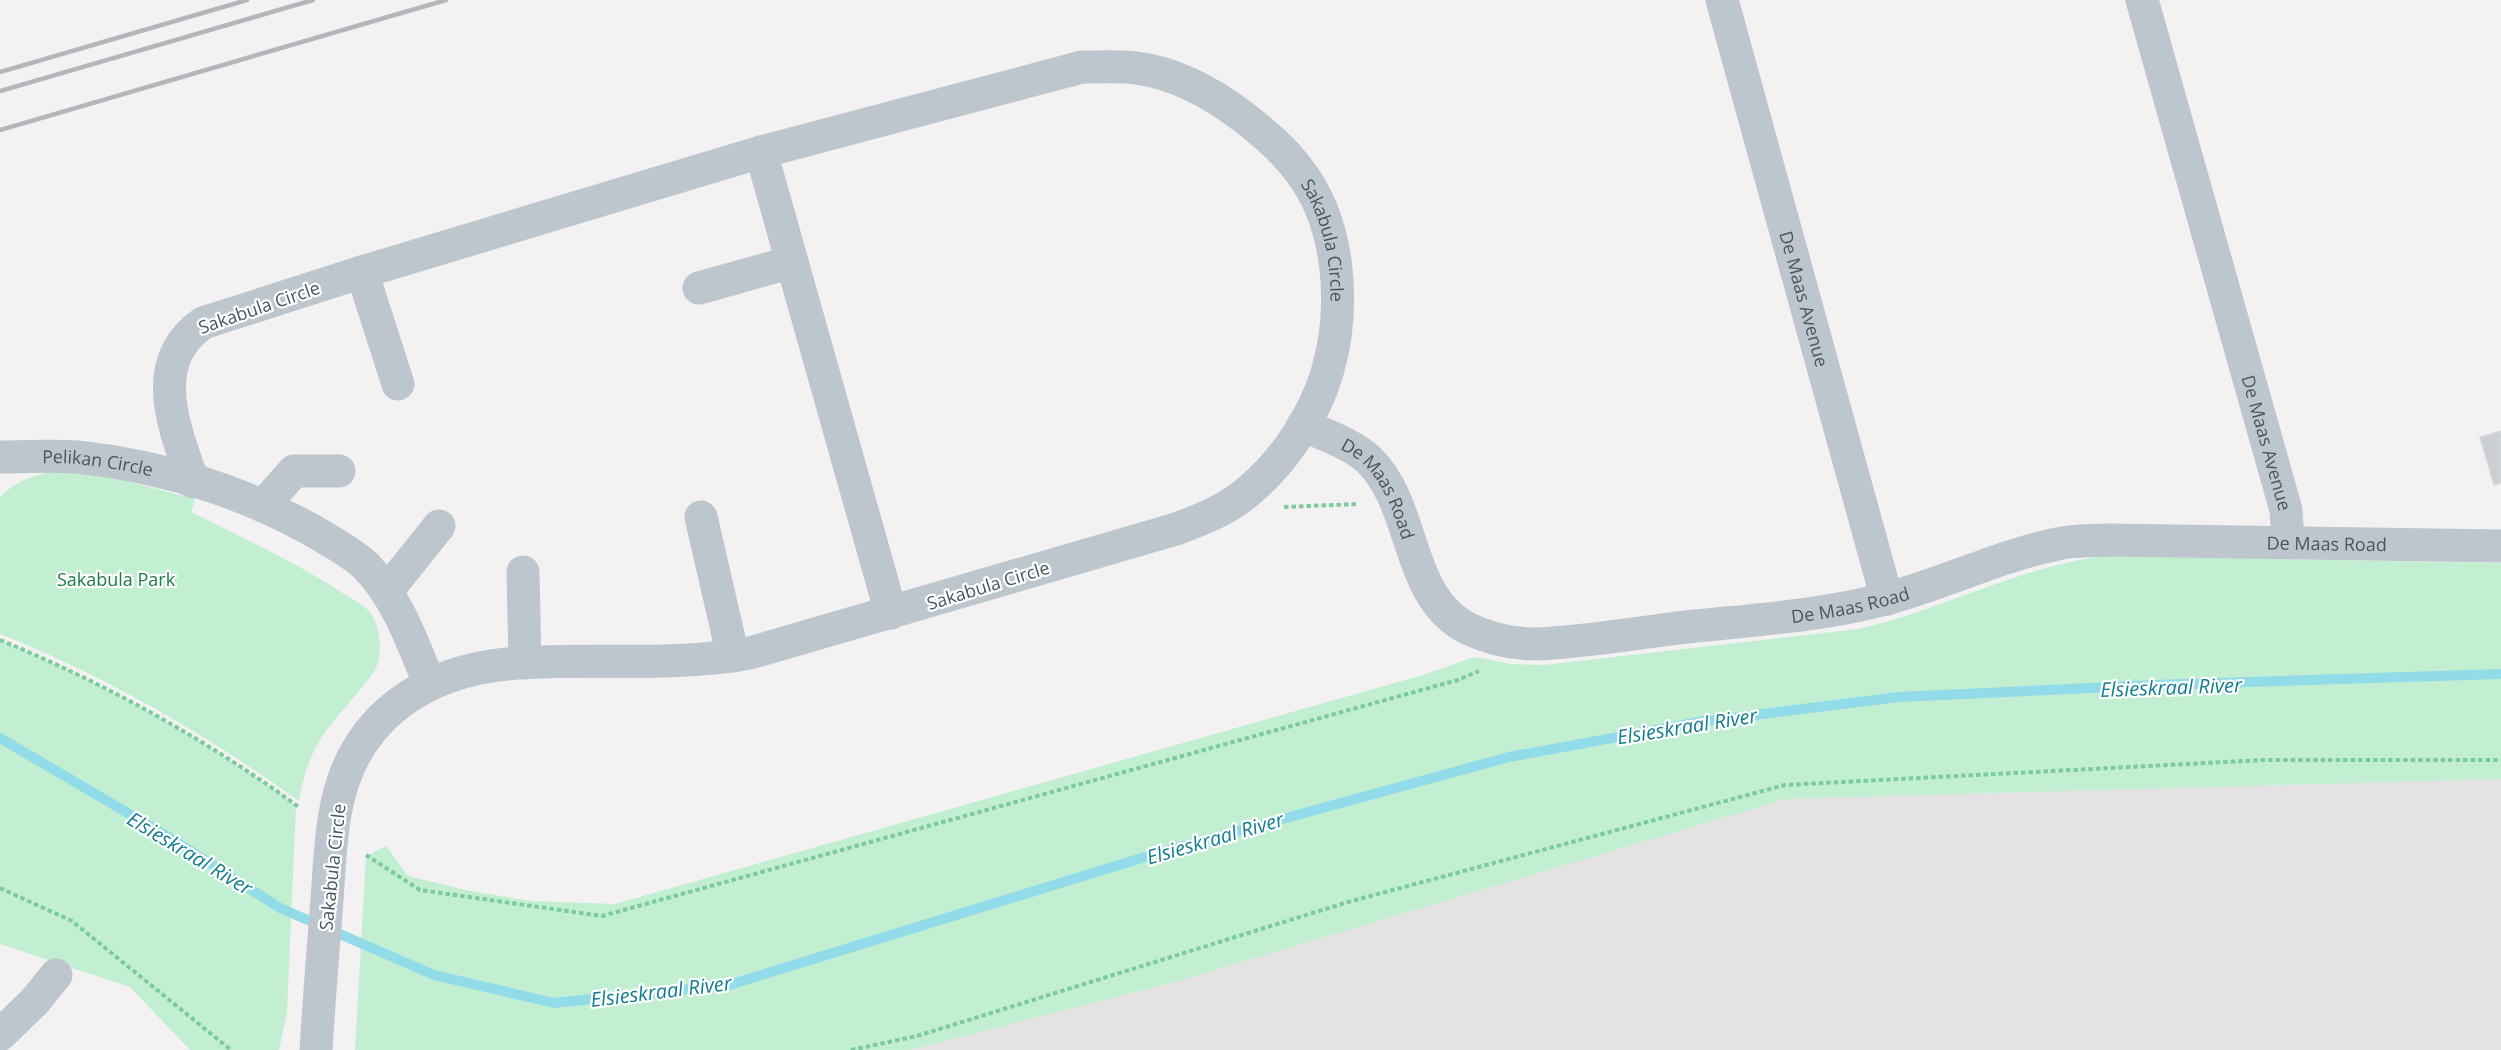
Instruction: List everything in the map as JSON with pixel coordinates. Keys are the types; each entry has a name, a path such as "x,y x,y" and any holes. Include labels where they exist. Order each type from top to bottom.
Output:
{"street":[{"name":"De Maas Avenue","path":"1722,0 1887,599"},
{"name":"De Maas Avenue","path":"2142,0 2286,510 2288,542"},
{"name":"Sakabula Circle","path":"193,482 174,427 169,378 177,350 189,332 203,323 362,272 761,152 1082,67 1136,68 1178,79 1226,104 1270,138 1299,169 1321,211 1334,257 1336,323 1327,372 1303,426 1262,479 1216,514 1176,529 788,644 733,656 678,661 525,663 483,667 447,675 429,683 384,717 358,748 341,790 333,830 316,1050"},
{"path":"761,152 891,613"},
{"path":"699,288 792,262"},
{"path":"362,272 398,384"},
{"name":"De Maas Road","path":"1303,426 1353,449 1368,460 1390,490 1425,580 1442,609 1467,628 1498,640 1520,643 1555,642 1820,611 1887,599 2019,554 2070,542 2109,540 2501,546"},
{"name":"Pelikan Circle","path":"0,457 75,457 116,462 193,482"},
{"path":"263,506 294,471 339,471"},
{"path":"193,482 232,493 294,519 346,549 366,566 387,591 403,618 429,683"},
{"path":"701,517 733,656"},
{"path":"387,591 439,526"},
{"path":"523,572 525,663"},
{"path":"0,1035 35,1001 56,975"}],"path":[{"path":"1277,507 1341,503 1367,505"},
{"path":"0,640 92,684 231,759 306,812"},
{"path":"360,851 420,890 602,916 1458,680 1484,669"},
{"path":"851,1050 916,1036 1348,902 1785,785 2264,760 2501,760"},
{"path":"0,888 72,921 231,1050"}],"shaded area":[{"path":"2501,779 2501,1050 910,1050 1175,982 1786,799"}],"green space":[{"name":"Sakabula Park","path":"59,471 107,476 195,499 191,512 307,571 358,602 370,612 377,626 380,642 376,667 318,744 310,759 299,801 228,753 155,708 78,669 0,634 0,497 13,486 27,479"},
{"path":"2105,556 2501,563 2501,779 1786,799 1175,982 910,1050 355,1050 366,856 386,846 408,876 465,890 531,901 615,904 1423,675 1474,657 1511,664 1544,665 1858,629 1920,611 2041,569"},
{"path":"0,640 77,675 153,714 226,758 296,805 287,1012 279,1050 190,1050 130,987 0,944"}],"building":[{"path":"2501,431 2501,483 2494,485 2480,437"}],"waterway":[{"name":"Elsieskraal River","path":"0,738 167,836 280,908 434,975 554,1003 729,985 1158,853 1509,757 1705,721 1899,697 2154,685 2501,674"}],"railway":[{"path":"0,72 247,0"},
{"path":"0,91 313,0"},
{"path":"0,130 446,0"}]}
